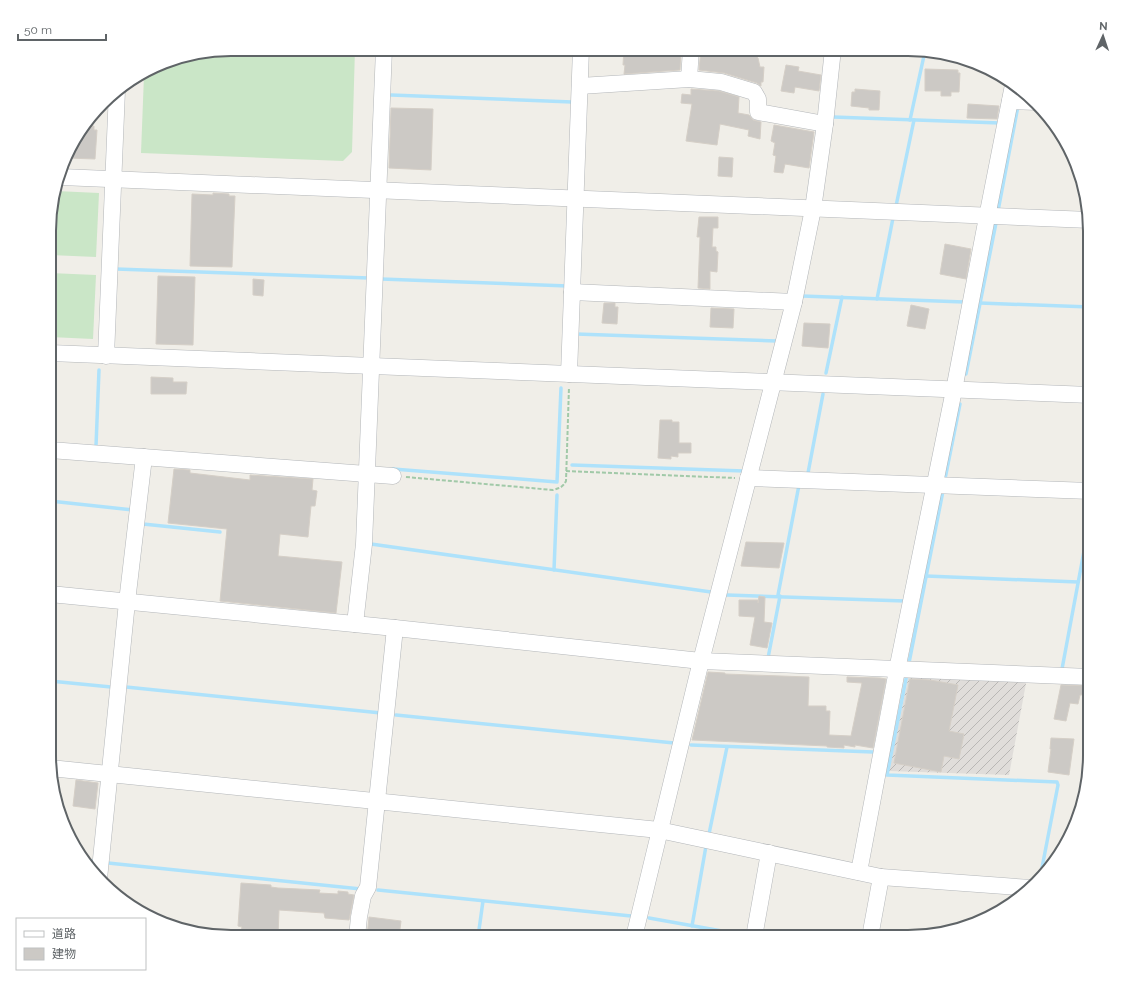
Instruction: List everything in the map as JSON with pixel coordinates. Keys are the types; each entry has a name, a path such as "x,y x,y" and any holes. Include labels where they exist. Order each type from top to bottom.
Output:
{"street":[{"path":"355,624 364,544 384,56"},
{"path":"569,374 581,56"},
{"path":"689,79 691,56"},
{"path":"636,930 748,478 794,302 813,209 833,56"},
{"path":"580,86 689,79 721,82 754,92 758,99 758,112 825,124"},
{"path":"859,872 897,670 954,390 1012,90"},
{"path":"106,356 117,98"},
{"path":"1010,101 1026,102"},
{"path":"64,177 576,198 987,217 1083,220"},
{"path":"572,292 794,302"},
{"path":"56,353 1083,395"},
{"path":"56,450 144,457 366,469 393,476"},
{"path":"100,871 127,602 144,457"},
{"path":"748,478 1083,491"},
{"path":"56,595 395,628 702,661 1083,677"},
{"path":"358,930 363,896 368,887 395,628"},
{"path":"56,769 660,830 881,877 1023,887"},
{"path":"755,930 769,853"},
{"path":"871,930 881,877"}],"path":[{"path":"393,476 553,490 560,488 566,482 569,374"},
{"path":"566,471 748,478"}],"shaded area":[{"path":"909,674 1027,678 1009,775 889,771"}],"green space":[{"path":"219,56 355,56 352,152 343,161 141,153 144,79 164,69 197,59"},
{"path":"61,191 99,193 96,257 56,255 56,219"},
{"path":"56,273 96,275 93,339 56,337"}],"building":[{"path":"624,56 681,56 680,70 624,74 625,65 623,65"},
{"path":"700,56 757,56 760,67 764,67 763,82 761,82 761,86 757,83 724,73 699,70"},
{"path":"786,65 799,67 798,71 821,75 819,91 795,87 794,93 781,91"},
{"path":"925,69 958,70 958,73 960,73 959,92 951,92 951,96 941,96 941,91 925,91"},
{"path":"691,89 719,91 739,97 738,113 749,115 753,120 761,122 760,139 748,136 749,130 720,124 717,145 686,141 692,104 681,103 682,94 691,95"},
{"path":"855,89 880,91 879,110 869,110 869,108 851,106 852,92 855,92"},
{"path":"968,104 999,106 997,119 967,118"},
{"path":"391,108 433,109 431,170 389,168"},
{"path":"774,125 814,132 809,168 785,164 783,173 774,172 776,156 773,155 775,143 771,141"},
{"path":"91,126 94,126 94,130 97,130 95,159 72,158 79,143"},
{"path":"719,157 733,158 732,177 718,176"},
{"path":"213,193 235,196 232,267 190,266 192,194 213,195"},
{"path":"699,217 718,217 718,228 713,228 712,247 716,247 716,251 718,252 717,272 710,271 710,289 698,288 700,237 697,237"},
{"path":"945,244 971,249 966,279 940,274"},
{"path":"158,276 195,277 193,345 156,344"},
{"path":"253,279 264,280 263,296 253,295"},
{"path":"604,303 615,303 615,307 618,307 617,324 602,323"},
{"path":"911,305 929,309 925,329 907,326"},
{"path":"711,308 734,309 733,328 710,327"},
{"path":"804,323 830,324 828,348 802,346"},
{"path":"151,377 173,378 173,382 187,382 186,394 151,394"},
{"path":"660,420 672,420 672,422 679,422 679,443 691,443 691,453 678,453 678,457 671,456 671,459 658,458"},
{"path":"174,469 190,470 190,473 250,480 250,475 313,479 312,490 317,491 315,506 311,506 308,537 280,534 278,556 342,562 336,613 220,601 227,529 168,523"},
{"path":"746,542 784,543 779,568 741,566"},
{"path":"759,596 765,597 764,622 772,623 767,648 750,645 755,617 739,616 739,600 758,600 758,603"},
{"path":"708,672 809,677 808,706 826,706 826,711 830,711 829,735 851,736 862,683 847,682 847,677 886,679 873,748 855,745 855,747 844,745 844,748 692,740"},
{"path":"910,679 930,680 958,685 949,731 964,734 959,759 944,756 941,772 894,763"},
{"path":"1061,685 1083,686 1083,695 1080,695 1078,704 1070,703 1066,721 1054,719"},
{"path":"1051,738 1074,739 1069,775 1048,772"},
{"path":"76,780 98,783 95,809 73,806"},
{"path":"241,883 271,885 271,887 278,888 320,890 319,893 338,894 338,891 348,892 348,894 354,895 349,920 325,918 324,913 279,910 278,930 241,930 242,927 238,926"},
{"path":"369,917 401,921 400,930 368,930"}],"waterway":[{"path":"910,120 924,56"},
{"path":"391,95 572,102"},
{"path":"998,211 1018,106"},
{"path":"833,117 1000,123"},
{"path":"896,206 914,120"},
{"path":"877,299 893,218"},
{"path":"966,374 996,223"},
{"path":"116,269 369,278"},
{"path":"381,279 568,286"},
{"path":"802,296 964,302"},
{"path":"826,373 842,297"},
{"path":"980,303 1083,307"},
{"path":"576,334 776,341"},
{"path":"96,446 99,370"},
{"path":"393,469 557,482 561,388"},
{"path":"808,473 823,394"},
{"path":"947,479 945,479 960,404"},
{"path":"572,465 744,471"},
{"path":"778,595 799,485"},
{"path":"909,663 943,491"},
{"path":"554,570 557,495"},
{"path":"56,502 133,510"},
{"path":"143,524 220,532"},
{"path":"371,544 711,592"},
{"path":"1062,669 1083,556"},
{"path":"926,576 1078,582"},
{"path":"727,595 905,601"},
{"path":"768,658 780,596"},
{"path":"907,674 887,775 1057,782 1058,785 1042,868"},
{"path":"56,682 111,687"},
{"path":"126,687 381,713"},
{"path":"396,715 674,743"},
{"path":"691,745 873,752"},
{"path":"709,834 727,747"},
{"path":"692,926 706,846"},
{"path":"108,863 361,889"},
{"path":"378,890 631,916"},
{"path":"479,930 483,901"},
{"path":"649,918 716,930"}]}
